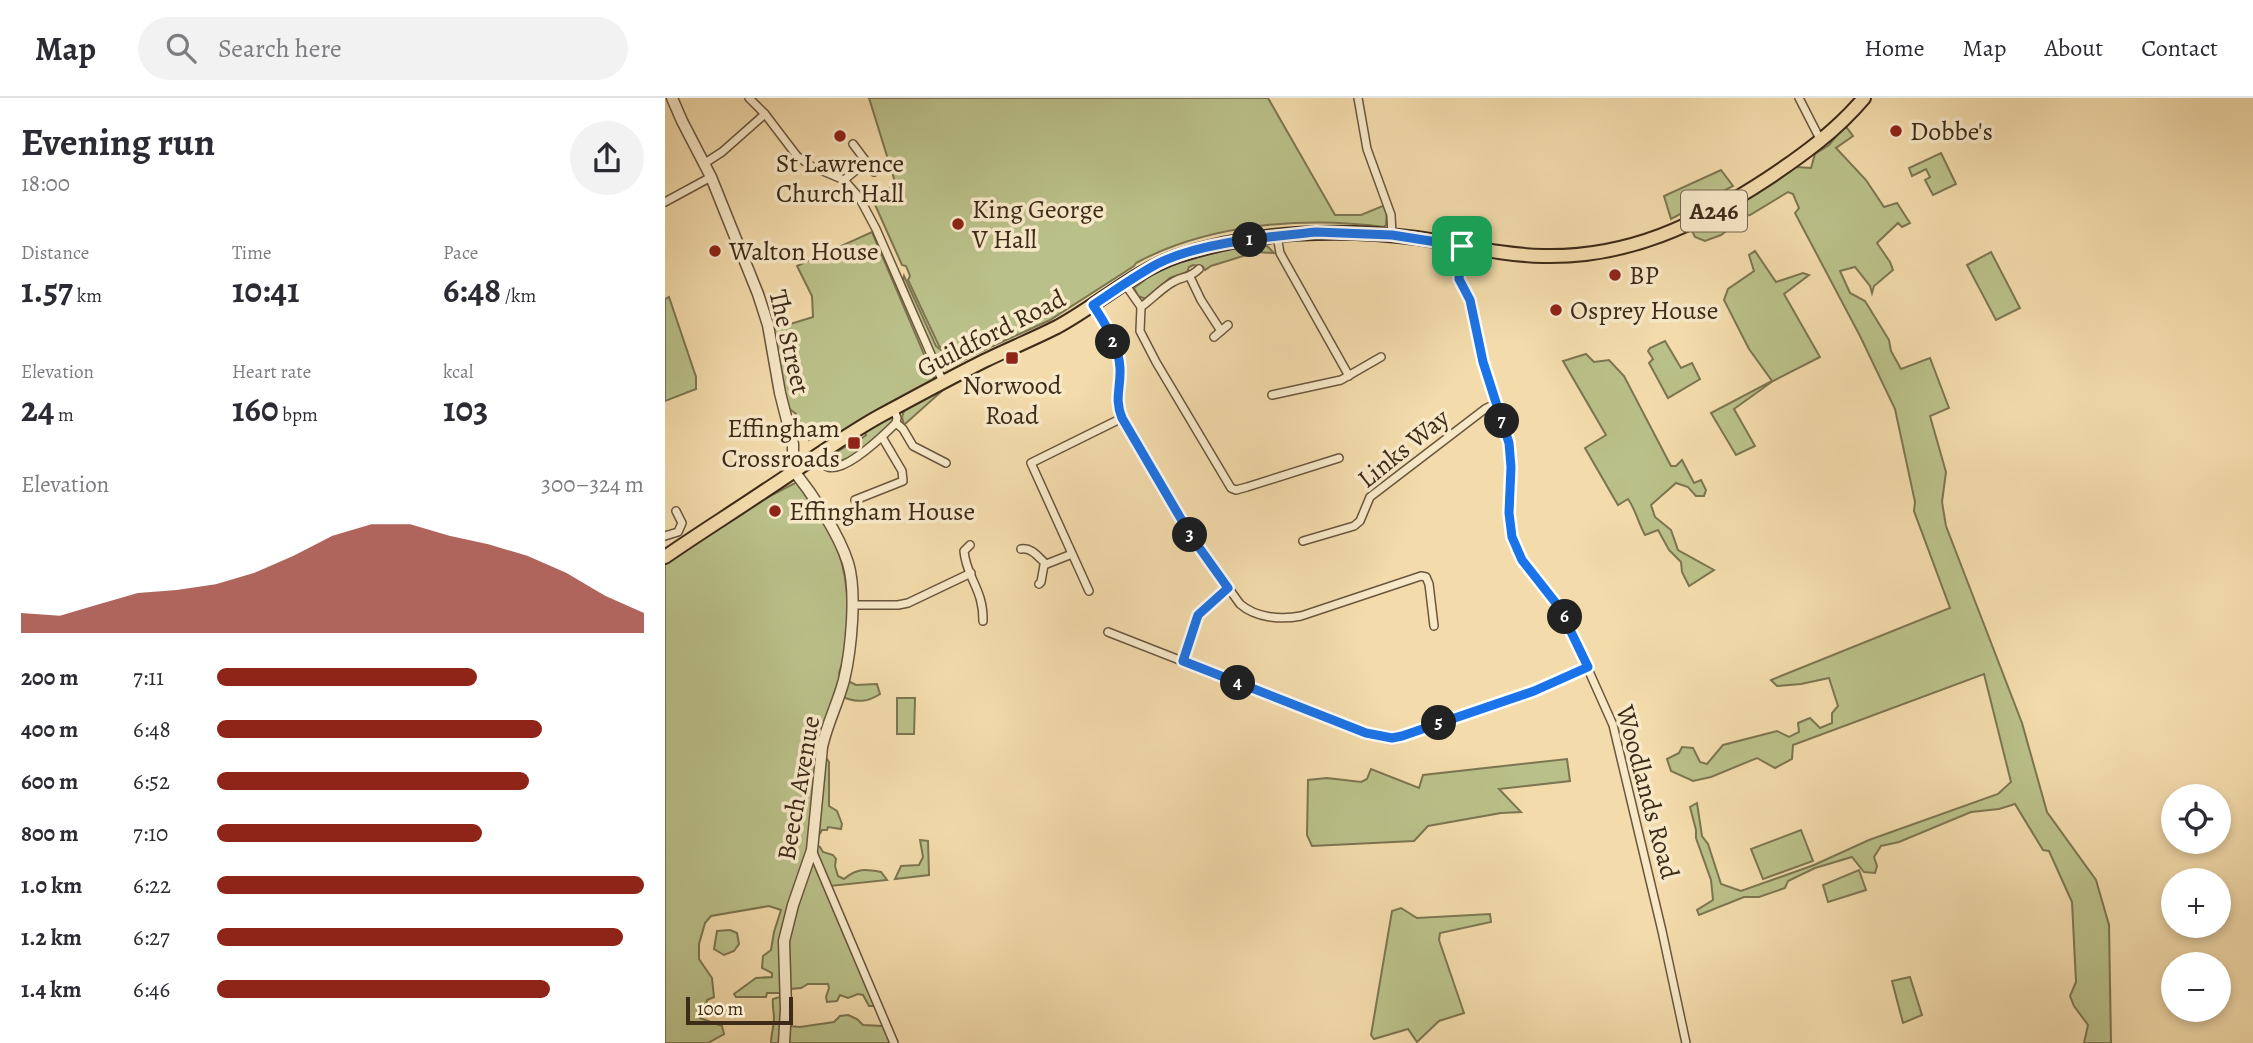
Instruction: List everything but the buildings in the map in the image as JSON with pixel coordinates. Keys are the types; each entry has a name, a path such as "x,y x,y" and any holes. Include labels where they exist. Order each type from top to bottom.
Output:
{"main road":[{"name":"Guildford Road","path":"665,557 682,537 894,408 1057,327 1158,264 1177,256 1277,236 1316,232 1392,235 1520,254 1566,256 1600,253 1641,243 1680,229 1728,203 1821,141 1845,120 1864,98"}],"street":[{"name":"The Street","path":"672,98 712,177 758,294 768,325 793,444 804,464"},
{"path":"749,98 801,160 844,180 855,191 870,216 943,382"},
{"path":"1358,98 1367,149 1391,215 1392,235"},
{"path":"1799,98 1821,141"},
{"path":"705,163 722,152 765,114"},
{"path":"853,144 874,172"},
{"path":"844,180 866,162"},
{"path":"665,202 712,177"},
{"path":"1277,236 1280,253 1349,376"},
{"name":"Woodlands Road","path":"1462,246 1459,279 1470,300 1483,362 1511,455 1509,513 1512,537 1522,560 1559,607 1606,706 1618,742 1686,1043"},
{"path":"1140,307 1176,280 1190,277 1199,269"},
{"path":"1190,277 1221,331"},
{"path":"1125,284 1140,307 1140,331 1231,488 1236,490 1339,458"},
{"path":"1093,305 1118,354 1120,372 1117,403 1122,418 1191,536 1248,611 1267,616 1301,616 1415,577 1426,577 1434,626"},
{"path":"1214,337 1228,325"},
{"path":"1272,395 1331,383 1381,357"},
{"name":"Links Way","path":"1303,541 1354,526 1360,521 1370,497 1485,409 1497,403"},
{"path":"804,464 835,467 860,455 896,423 894,408"},
{"path":"1089,591 1031,463 1122,418"},
{"path":"896,423 913,446 946,463"},
{"path":"855,500 903,481 902,471 882,437"},
{"name":"Beech Avenue","path":"784,1043 784,941 812,850 823,747 846,669 852,605 848,564 824,516 804,464"},
{"path":"665,536 682,537 682,523 676,511"},
{"path":"970,545 964,551 982,602 983,621"},
{"path":"1021,549 1033,551 1047,564"},
{"path":"1039,584 1047,564 1072,554"},
{"path":"852,605 908,603 971,573"},
{"path":"1183,661 1198,615 1228,588"},
{"path":"1108,632 1366,733 1392,738 1534,691 1588,667"},
{"path":"812,850 894,1043"}],"green space":[{"path":"869,98 1268,98 1335,215 1361,215 1385,205 1386,225 1290,223 1257,226 1194,239 1136,263 1050,320 969,357 961,357 939,346 908,280 910,276 906,266 902,265 872,198 896,185"},
{"path":"1843,128 1847,128 1853,136 1836,148 1866,180 1884,207 1897,203 1910,223 1902,227 1898,223 1877,243 1893,270 1874,286 1872,293 1870,286 1855,267 1840,271 1850,293 1865,301 1889,340 1891,351 1901,369 1930,358 1949,408 1930,416 1946,472 1942,502 1946,526 2022,723 2047,812 2096,880 2109,925 2111,1043 2084,1043 2088,1025 2070,996 2076,982 2072,902 2049,851 2043,850 2015,804 1971,812 1899,842 1881,846 1874,857 1877,866 1875,873 1864,872 1852,857 1815,868 1788,881 1785,888 1759,897 1744,897 1699,915 1697,910 1713,900 1711,880 1696,838 1690,807 1697,803 1702,836 1708,844 1721,884 1741,891 1814,865 1869,840 1998,794 2011,782 1984,674 1793,745 1792,759 1775,768 1757,758 1711,777 1693,781 1671,771 1667,759 1679,753 1682,747 1693,748 1700,762 1707,764 1723,745 1777,731 1789,737 1799,732 1798,723 1810,718 1820,728 1832,723 1832,713 1838,706 1829,678 1777,686 1771,680 1950,608 1914,511 1915,502 1895,409 1795,213 1799,208 1793,194 1788,192 1750,215 1729,218 1729,229 1705,241 1695,237 1692,231 1693,227 1715,215 1727,215 1725,210 1796,167 1811,168 1815,154 1829,145"},
{"path":"1941,153 1956,184 1933,195 1925,180 1930,177 1926,169 1912,176 1909,168"},
{"path":"1721,170 1733,186 1671,219 1664,196"},
{"path":"872,232 935,380 826,440 825,434 809,440 796,414 787,407 771,330 813,317 812,296 797,266"},
{"path":"1264,242 1269,244 1254,247 1267,246 1274,253 1256,252 1205,270 1193,265 1187,272 1170,278 1146,299 1138,296 1134,288 1145,280 1135,284 1137,280 1168,266 1199,256"},
{"path":"1755,251 1776,282 1803,273 1809,275 1784,294 1820,357 1773,381 1734,409 1755,446 1736,455 1711,413 1772,381 1749,349 1724,300 1728,289 1754,271 1749,255"},
{"path":"1991,252 2020,308 1996,320 1967,265"},
{"path":"904,276 936,346 948,356 966,359 942,371 903,281"},
{"path":"669,297 696,377 696,389 665,401 665,299"},
{"path":"1665,341 1681,368 1692,363 1700,379 1668,398 1649,363 1653,359 1648,351"},
{"path":"1586,354 1594,362 1609,360 1624,376 1671,466 1676,466 1682,460 1694,483 1701,480 1706,490 1704,496 1696,496 1688,487 1676,483 1651,505 1655,517 1671,530 1678,550 1714,570 1689,586 1682,572 1681,562 1669,550 1658,530 1645,535 1628,499 1618,505 1585,448 1606,435 1563,361"},
{"path":"939,389 943,390 904,425 902,417 905,408"},
{"path":"890,417 893,421 888,427 863,449 836,462 828,461 828,457 854,444 866,435 865,431"},
{"path":"797,482 821,516 837,549 843,566 848,604 846,644 839,673 841,680 830,710 813,857 875,1006 869,1006 863,995 858,994 848,998 840,995 837,1001 827,1002 828,984 808,984 790,989 789,1014 783,1043 771,1043 773,999 780,997 780,993 767,993 766,997 736,997 734,994 756,978 772,977 772,973 762,968 763,956 771,950 781,910 769,906 711,916 705,923 699,944 699,959 712,978 714,997 707,1000 700,1018 722,1026 724,1034 708,1043 665,1043 665,563 764,499"},
{"path":"848,681 856,685 877,684 880,694 862,701 843,697"},
{"path":"897,698 915,698 914,734 897,734"},
{"path":"827,759 829,806 837,811 842,824 841,829 828,827 827,830 822,830 816,840 825,760"},
{"path":"1567,759 1570,781 1499,789 1521,812 1428,826 1414,841 1312,846 1307,835 1308,780 1327,778 1361,782 1367,779 1371,769 1419,788 1423,775"},
{"path":"1801,830 1813,861 1763,879 1751,849"},
{"path":"920,840 928,841 929,875 895,879 901,866 919,865 923,857"},
{"path":"816,845 823,852 833,855 838,876 844,879 857,871 866,870 881,872 887,880 830,886"},
{"path":"1859,870 1866,890 1828,902 1823,885"},
{"path":"1401,908 1417,918 1490,914 1491,922 1440,933 1439,940 1464,1013 1439,1021 1417,1042 1408,1029 1374,1039 1371,1035 1392,911"},
{"path":"730,930 737,933 739,944 734,951 724,955 714,949 717,931"},
{"path":"1910,977 1922,1015 1903,1023 1892,981"},
{"path":"848,1015 863,1025 883,1026 891,1043 786,1043 790,1026 834,1022 840,1016"}],"place":[{"name":"Dobbe's","path":"1896,131"},
{"name":"St Lawrence Church Hall","path":"840,136"},
{"name":"King George V Hall","path":"958,224"},
{"name":"Walton House","path":"715,251"},
{"name":"BP","path":"1615,275"},
{"name":"Osprey House","path":"1556,310"},
{"name":"Norwood Road","path":"1012,358"},
{"name":"Effingham Crossroads","path":"854,443"},
{"name":"Effingham House","path":"775,511"}],"route":[{"path":"1316,232 1360,232 1420,238 1462,246 1459,279 1470,300 1483,362 1509,443 1509,513 1512,537 1522,560 1559,607 1588,667 1534,691 1392,738 1374,736 1183,661 1201,610 1228,588 1191,536 1122,418 1117,403 1120,372 1118,354 1093,305 1158,264 1177,256 1253,240 1316,232"}]}
